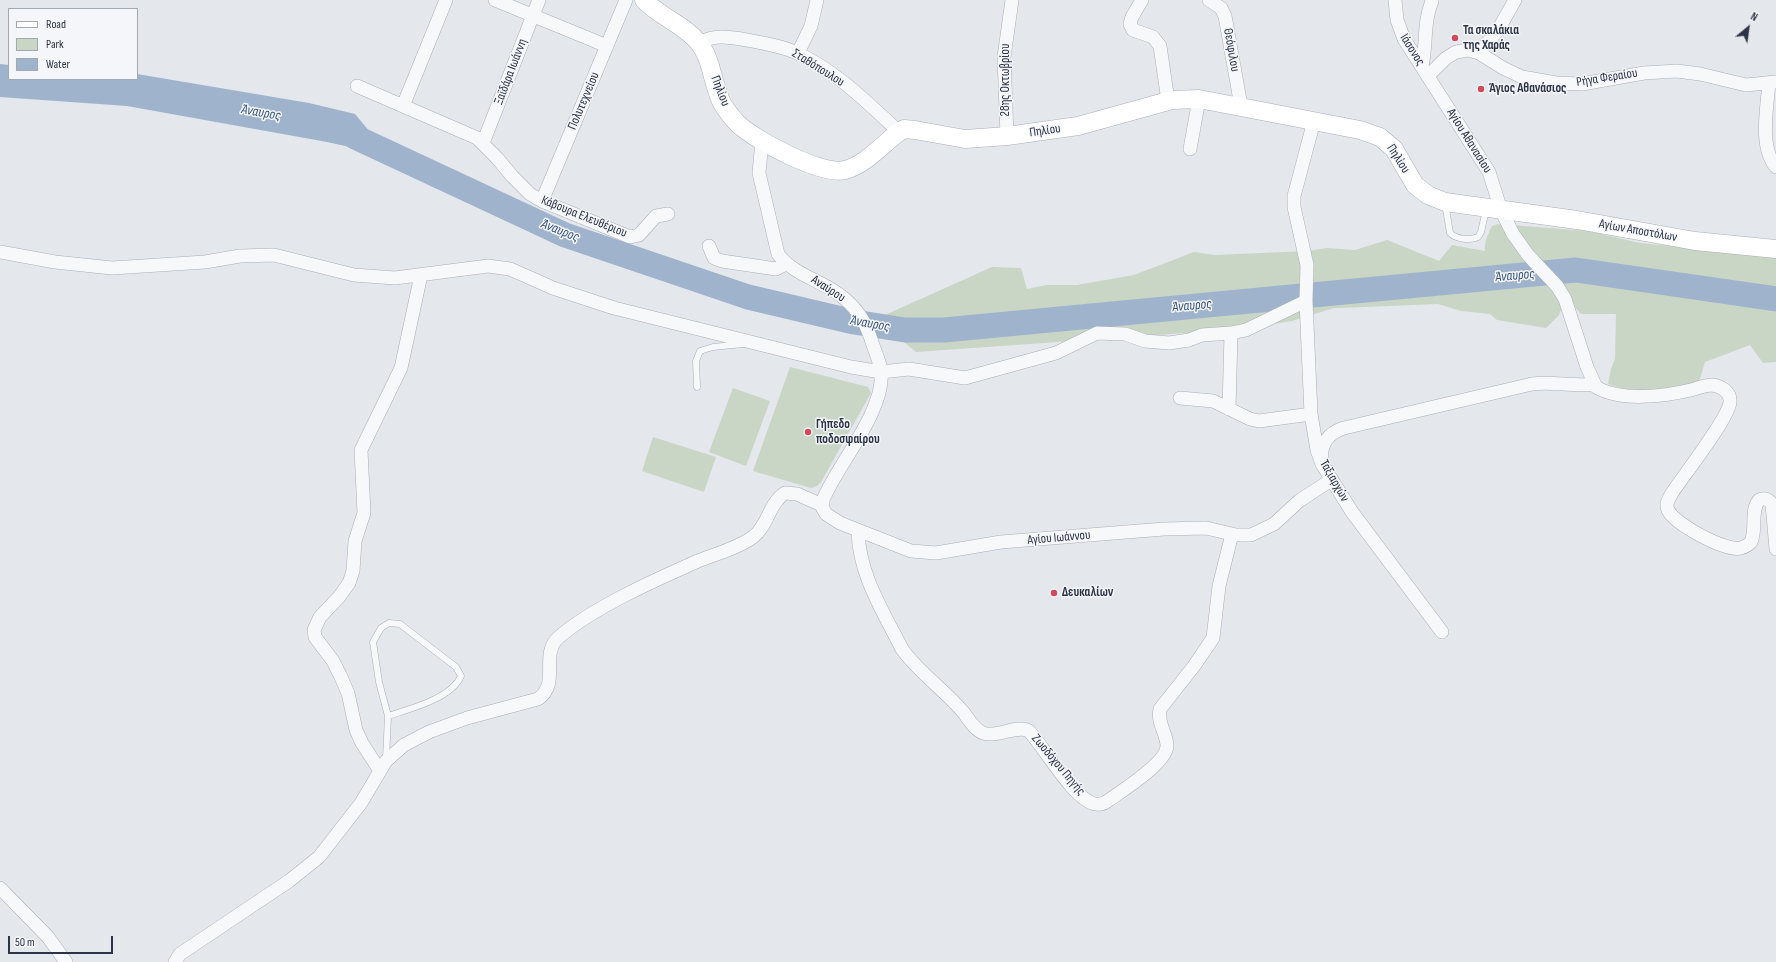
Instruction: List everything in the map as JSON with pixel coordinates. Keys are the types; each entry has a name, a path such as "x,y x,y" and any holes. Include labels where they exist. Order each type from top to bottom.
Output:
{"main road":[{"name":"Πηλίου","path":"644,0 654,9 690,33 699,43 707,56 718,93 727,111 737,123 762,140 822,169 843,171 859,163 899,132 904,130 915,130 965,139 1007,136 1078,126 1179,98 1199,99 1241,106 1367,132 1384,139 1394,149 1416,185 1428,195 1445,202 1494,209"},
{"name":"Αγίων Αποστόλων","path":"1494,209 1577,220 1695,241 1776,249"}],"street":[{"path":"403,106 446,0"},
{"path":"495,0 607,46"},
{"name":"Ξαϊδάρα Ιωάννη","path":"483,143 539,0"},
{"name":"Πολυτεχνείου","path":"542,201 626,0"},
{"path":"798,53 811,26 817,0"},
{"name":"28ης Οκτωβρίου","path":"1007,136 1004,57 1012,0"},
{"path":"1142,0 1132,17 1130,24 1133,30 1155,38 1160,46 1168,101"},
{"name":"Θεόφιλου","path":"1209,0 1220,8 1225,16 1241,106"},
{"name":"Ιάσονος","path":"1395,0 1399,29 1425,71"},
{"path":"1478,53 1498,30 1515,0"},
{"path":"1425,71 1425,23 1432,1"},
{"name":"Σταθόπουλου","path":"699,43 711,38 730,37 772,45 798,53 837,78 899,132"},
{"name":"Ρήγα Φεραίου","path":"1425,71 1456,52 1468,50 1478,53 1517,75 1556,83 1582,84 1644,73 1677,71 1700,74 1746,85 1772,83"},
{"name":"Αγίου Αθανασίου","path":"1425,71 1489,172 1494,209 1520,245 1557,286 1565,299 1594,384"},
{"path":"1772,83 1766,149 1770,160 1776,167"},
{"name":"Κάβουρα Ελευθέριου","path":"357,86 467,134 483,143 530,194 542,201 630,237 639,235 656,216 668,214"},
{"path":"1190,150 1199,99"},
{"name":"Ταξιαρχών","path":"1314,121 1294,196 1294,207 1301,231 1307,265 1306,299 1313,435 1322,464 1331,480 1352,512 1442,632"},
{"path":"709,246 714,258 722,261 776,269 786,264 778,254 759,173 762,140"},
{"path":"0,252 55,262 112,268 274,255 354,275 395,278 421,276 488,266 499,267 510,269 568,294 614,308 851,367 882,372 909,369 965,378 1056,353 1097,333 1125,334 1145,341 1169,342 1189,340 1202,335 1231,333 1261,324 1306,299"},
{"name":"Αναύρου","path":"786,264 845,299 861,315 868,328 882,372 879,393 869,418 826,493 822,505"},
{"path":"175,962 180,954 289,882 319,857 361,803 383,766 362,743 356,730 348,693 333,661 315,637 314,630 320,617 339,597 349,583 353,571 355,541 364,513 361,450 400,368 421,276"},
{"path":"1229,409 1231,333"},
{"path":"1322,464 1321,452 1325,442 1333,432 1344,428 1532,384 1546,382 1581,386 1594,384 1604,391 1636,396 1668,394 1706,385 1718,386 1728,393 1730,401 1724,419 1672,493 1666,505 1668,510 1681,524 1714,542 1740,549 1751,542 1755,528 1756,504 1759,500 1764,498 1769,500 1772,504 1776,549"},
{"path":"1180,398 1209,400 1250,419 1260,421 1311,414"},
{"name":"Αγίου Ιωάννου","path":"383,766 404,745 428,732 542,697 548,686 550,648 564,632 595,612 643,587 755,536 777,500 785,493 797,494 822,505 824,512 832,519 858,531 911,551 926,553 947,552 1001,542 1164,529 1206,528 1232,534 1251,535 1268,528 1299,501 1331,480"},
{"name":"Ζωοδόχου Πηγής","path":"858,531 860,557 866,577 908,658 951,697 979,731 992,735 1021,729 1029,731 1077,791 1094,804 1101,804 1157,764 1165,754 1166,743 1160,723 1160,709 1214,638 1219,586 1232,534"},
{"path":"0,888 48,937 66,962"}],"lane":[{"path":"1445,202 1450,230 1452,235 1457,237 1472,239 1478,237 1494,209"},
{"path":"697,387 696,361 700,351 713,347 757,343"},
{"path":"383,766 388,716 379,682 373,642 381,628 389,623 400,624 456,667 461,676 449,690 433,700 388,716"}],"green space":[{"path":"1498,224 1588,231 1640,243 1776,257 1776,362 1763,363 1750,345 1705,362 1699,382 1654,390 1630,389 1608,384 1615,359 1616,314 1581,314 1574,306 1562,307 1559,315 1546,328 1497,320 1490,314 1461,311 1438,304 1334,308 1292,321 1242,329 916,352 876,319 992,267 1021,268 1027,289 1046,285 1077,285 1134,275 1194,252 1215,255 1308,251 1327,248 1355,250 1387,240 1439,261 1452,245 1485,251 1486,241 1492,226"},
{"name":"Γήπεδο ποδοσφαίρου","path":"790,367 868,387 871,393 821,482 817,486 811,488 753,471"},
{"path":"733,388 770,401 746,466 709,452"},
{"path":"653,437 716,457 704,492 642,471"}],"water":[{"path":"0,64 8,65 8,80 138,80 138,74 309,103 355,114 390,156 327,142 127,106 0,97"}],"waterway":[{"name":"Άναυρος","path":"355,137 565,235 748,297 854,322 905,330 944,330 1576,270 1776,299"}],"place":[{"name":"Τα σκαλάκια της Χαράς","path":"1455,38"},
{"name":"Άγιος Αθανάσιος","path":"1481,89"},
{"name":"Γήπεδο ποδοσφαίρου","path":"808,432"},
{"name":"Δευκαλίων","path":"1054,593"}]}
